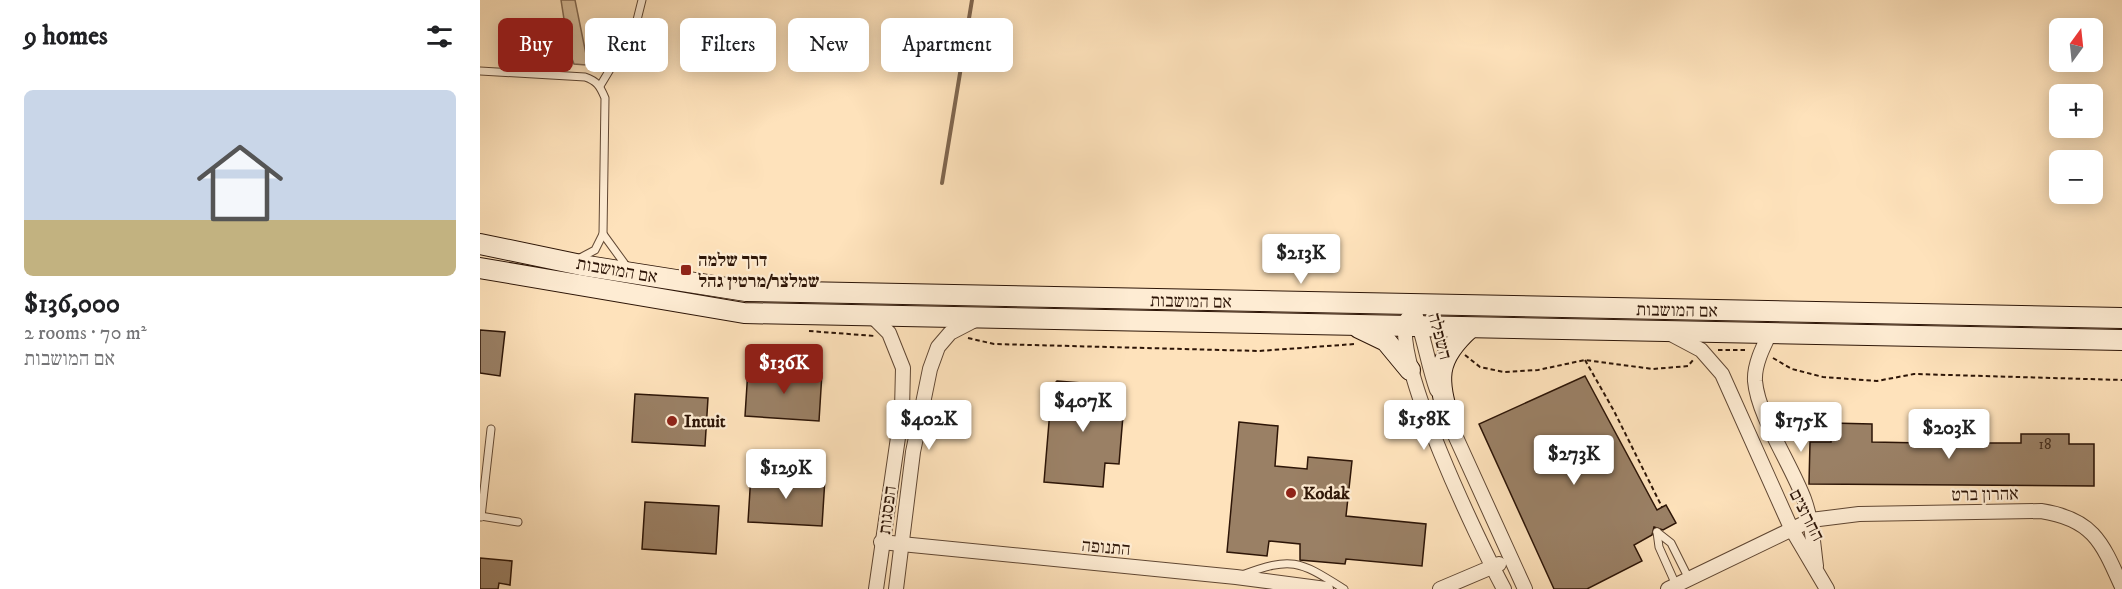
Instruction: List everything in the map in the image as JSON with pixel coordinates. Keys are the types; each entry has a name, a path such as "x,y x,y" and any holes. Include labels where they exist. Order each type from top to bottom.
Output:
{"main road":[{"name":"אם המושבות","path":"480,244 633,274 746,291 1412,306 2122,318"},
{"name":"אם המושבות","path":"480,268 744,313 1667,332 1766,342 2122,340"},
{"path":"1354,325 1386,341 1410,370"},
{"path":"1451,428 1440,384 1444,361 1450,346 1470,328"}],"street":[{"name":"השפלה","path":"1412,306 1410,370 1434,434 1492,567 1504,589"},
{"name":"הפסגות","path":"870,315 889,333 898,349 903,368 902,410 881,542 876,589"},
{"path":"950,333 980,318"},
{"name":"השפלה","path":"1413,326 1451,428 1525,589"},
{"name":"החרוצים","path":"1667,332 1701,350 1726,383 1791,528 1827,589"},
{"name":"הפסגות","path":"896,589 913,452 930,369 938,347 950,333"},
{"name":"החרוצים","path":"1766,342 1755,379 1759,400 1803,497 1811,520 1816,571"},
{"name":"אהרון ברט","path":"1678,584 1811,520 1859,514 2041,511 2067,515 2088,527 2111,563 2122,587"},
{"name":"התנופה","path":"881,542 901,546 1236,577 1326,589"},
{"path":"1440,589 1510,560"}],"lane":[{"path":"600,86 635,28 642,0"},
{"path":"480,70 585,77 600,86 605,98 603,234 594,250 585,257 567,262"},
{"path":"603,234 633,274"},
{"path":"491,429 481,517 518,522"},
{"path":"1658,532 1671,543 1678,584 1659,547 1658,532"},
{"path":"1236,577 1276,562 1308,566 1344,589"}],"path":[{"path":"801,330 870,337 889,333"},
{"path":"950,333 994,344 1259,351 1386,341"},
{"path":"1450,346 1480,367 1504,372 1538,370 1585,360 1653,369 1688,366 1701,350 1766,342 1792,369 1823,377 1877,381 1914,374 2122,380"},
{"path":"1585,360 1614,411 1662,507"}],"shaded area":[{"path":"561,0 575,0 585,49 585,65 574,64 573,18 564,18"}],"building":[{"path":"480,330 505,332 500,376 480,373"},
{"path":"748,369 822,373 819,421 745,416"},
{"path":"1585,376 1657,510 1666,505 1676,523 1663,530 1654,527 1652,535 1634,545 1642,561 1587,589 1554,589 1479,424"},
{"path":"1057,381 1120,386 1125,391 1119,464 1105,463 1103,487 1044,482 1052,386"},
{"path":"635,394 708,398 705,446 632,442"},
{"name":"Kodak","path":"1239,422 1278,426 1275,466 1307,469 1308,457 1352,461 1346,516 1426,524 1422,566 1346,559 1345,564 1300,560 1300,544 1269,541 1267,556 1227,552"},
{"path":"1831,423 1872,424 1872,442 1924,443 1924,429 1978,429 1978,443 2021,443 2021,434 2069,434 2069,444 2094,444 2094,486 1809,484 1810,442 1831,442"},
{"path":"751,474 825,478 822,526 748,522"},
{"path":"645,502 719,506 716,554 642,549"},
{"path":"480,558 512,561 510,585 499,583 498,589 480,589"}],"waterway":[{"path":"942,183 972,0"}],"place":[{"name":"דרך שלמה שמלצר/מרטין גהל","path":"686,270"},
{"name":"Intuit","path":"672,421"},
{"name":"Kodak","path":"1291,493"}]}
